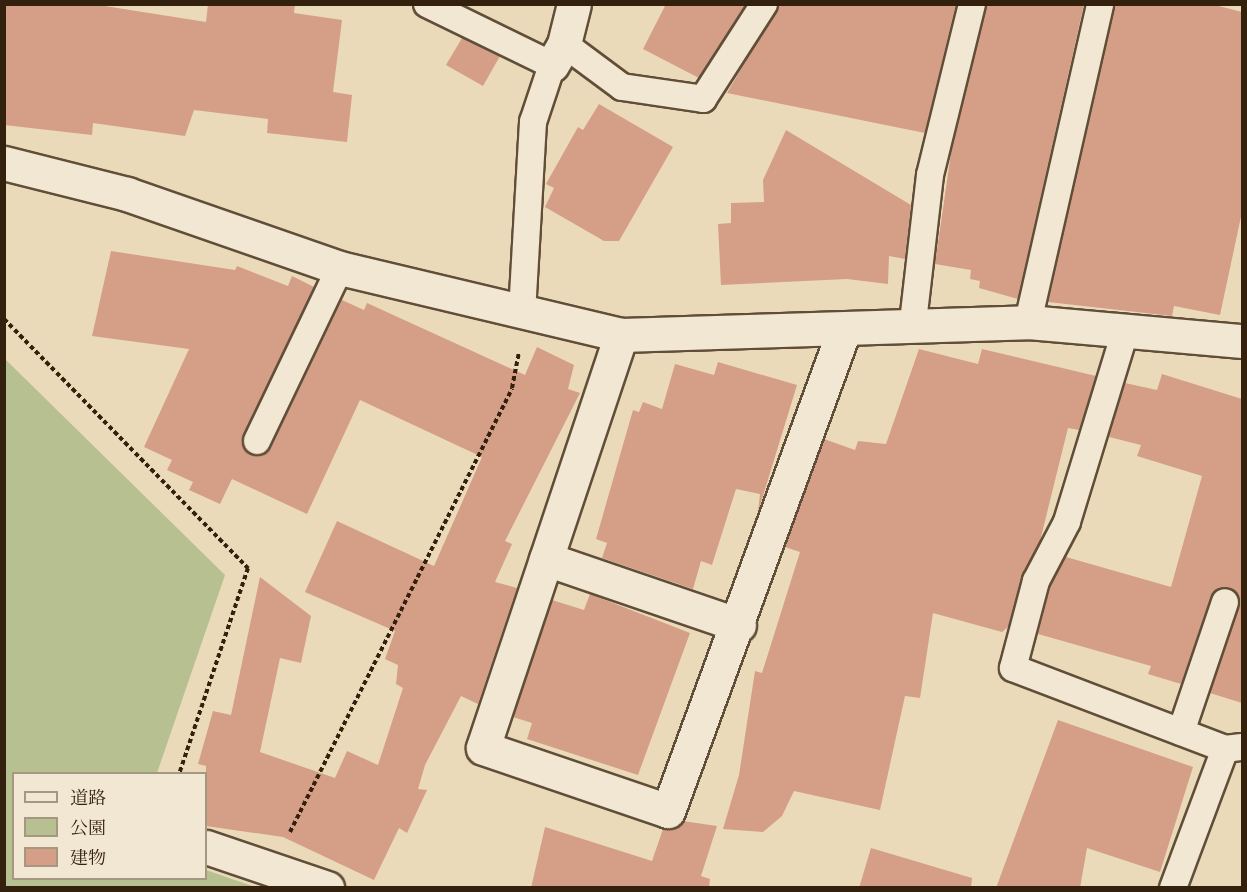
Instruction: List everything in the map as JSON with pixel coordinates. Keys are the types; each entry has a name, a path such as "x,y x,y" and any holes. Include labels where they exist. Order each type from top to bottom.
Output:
{"street":[{"path":"558,55 574,4"},
{"path":"4,163 127,194 340,268 621,334 844,330 913,322 1028,322 1242,341"},
{"path":"621,334 483,748 668,811 739,625 844,330"},
{"path":"546,559 739,625"},
{"path":"207,847 327,888"}],"lane":[{"path":"427,4 558,55 622,87 703,99 764,4"},
{"path":"913,322 930,174 972,4"},
{"path":"1028,322 1100,4"},
{"path":"522,310 533,122 558,55"},
{"path":"257,441 340,268"},
{"path":"1125,332 1067,522 1036,582 1013,668 1181,732 1234,748 1173,888"},
{"path":"1181,732 1225,602"}],"path":[{"path":"272,868 512,388 522,310"},
{"path":"4,319 248,568 180,772"}],"green space":[{"path":"4,358 225,575 157,772 12,772 12,880 207,880 207,870 255,887 5,887"}],"building":[{"path":"4,4 92,4 206,22 208,4 295,4 294,13 342,20 333,92 352,95 347,142 267,133 268,119 194,110 185,136 93,123 92,135 4,125"},
{"path":"666,4 746,4 699,78 643,49"},
{"path":"779,4 956,4 925,133 727,93"},
{"path":"987,4 1084,4 1018,299 979,288 980,281 970,279 971,270 935,264 951,153"},
{"path":"1115,4 1211,4 1242,12 1242,212 1220,315 1174,306 1172,316 1048,302"},
{"path":"462,38 500,56 483,86 446,65"},
{"path":"599,104 673,147 619,241 604,241 545,207 554,188 546,184 578,127 583,130"},
{"path":"786,130 911,205 905,259 889,256 888,284 847,279 721,285 718,224 731,223 731,203 764,202 763,180"},
{"path":"111,251 235,270 237,266 288,286 292,276 314,287 243,435 244,449 251,455 271,447 342,300 364,310 367,303 525,375 537,347 574,365 568,389 580,393 505,541 512,544 495,582 517,588 478,704 461,696 425,765 418,789 427,790 407,833 399,828 374,880 283,837 207,826 207,772 206,766 198,764 213,711 231,715 260,577 311,616 301,663 280,658 260,752 335,778 347,751 378,765 403,688 396,684 398,665 385,659 395,631 305,592 337,521 434,566 482,457 360,400 307,514 232,479 220,504 189,490 193,482 167,470 172,460 144,447 189,349 92,336"},
{"path":"919,349 978,364 982,349 1096,376 1079,430 1068,428 1040,541 1022,577 1009,626 1002,632 933,613 920,698 905,696 880,810 794,791 782,816 763,832 723,829 739,775 755,671 762,673 800,552 785,547 824,439 855,450 858,441 886,444"},
{"path":"718,362 797,385 758,512 760,494 736,489 712,565 701,561 693,589 602,558 607,543 596,539 633,410 639,412 643,402 662,409 675,364 714,375"},
{"path":"1162,374 1242,399 1242,703 1210,693 1239,607 1230,588 1222,587 1211,597 1181,684 1148,674 1151,666 1038,634 1050,586 1066,557 1171,587 1202,476 1137,456 1141,445 1109,437 1125,383 1157,390"},
{"path":"590,594 690,633 638,775 527,739 532,723 513,717 552,600 584,610"},
{"path":"1058,720 1193,767 1160,872 1087,848 1080,888 996,888"},
{"path":"683,821 717,826 701,876 710,879 709,888 531,888 545,827 652,861 663,829"},
{"path":"871,848 972,878 971,888 859,888"}]}
